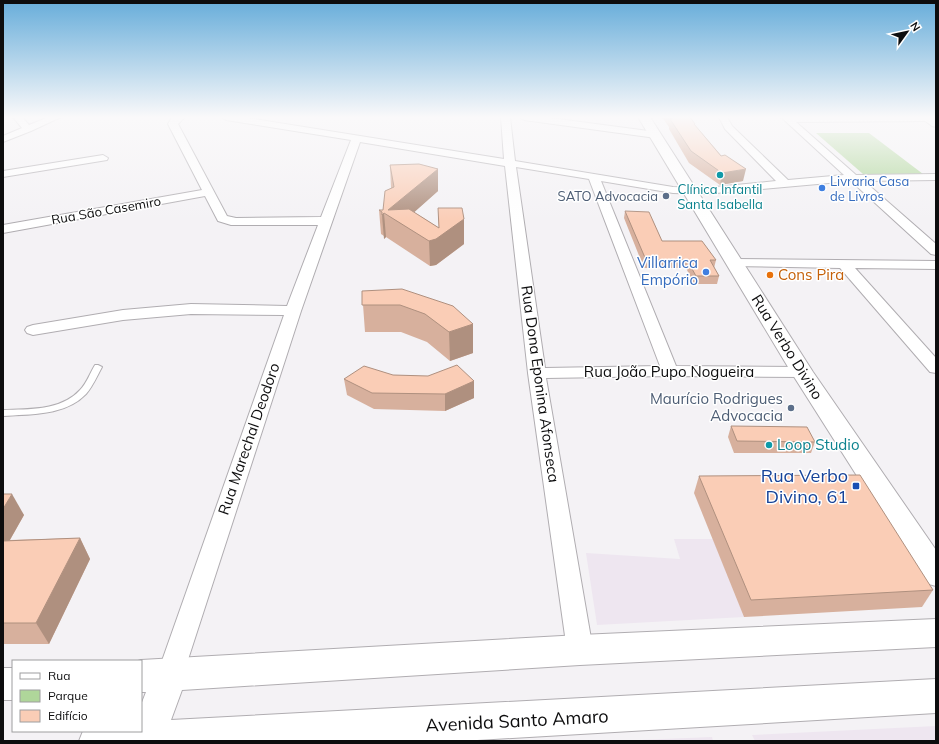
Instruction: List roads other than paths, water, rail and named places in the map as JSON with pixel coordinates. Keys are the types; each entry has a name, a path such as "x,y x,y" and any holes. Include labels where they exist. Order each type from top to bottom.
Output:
{"main road":[{"name":"Rua Verbo Divino","path":"666,152 802,372 936,574"},
{"path":"155,675 580,650 936,633"},
{"name":"Rua Marechal Deodoro","path":"146,740 155,675"},
{"name":"Avenida Santo Amaro","path":"97,741 218,737 936,696"}],"street":[{"path":"188,152 222,218 230,222 325,221"},
{"name":"Rua Marechal Deodoro","path":"155,675 293,311 351,152"},
{"path":"434,152 593,178 690,191 853,177 936,177"},
{"name":"Rua Dona Eponina Afonseca","path":"509,152 537,373 580,650"},
{"path":"753,152 785,183"},
{"path":"825,152 936,251"},
{"path":"3,174 103,158"},
{"path":"593,178 600,192 670,371"},
{"name":"Rua São Casemiro","path":"3,229 208,192"},
{"path":"735,263 936,265"},
{"path":"845,265 936,368"},
{"path":"33,330 123,315 191,309 293,311"},
{"name":"Rua João Pupo Nogueira","path":"537,373 670,371 802,372"}],"lane":[{"path":"3,412 52,408 71,401 83,392 98,367"}],"place":[{"name":"Clínica Infantil Santa Isabella","path":"720,175"},
{"name":"Livraria Casa de Livros","path":"822,188"},
{"name":"SATO Advocacia","path":"666,196"},
{"name":"Villarrica Empório","path":"706,272"},
{"name":"Cons Pira","path":"770,275"},
{"name":"Maurício Rodrigues Advocacia","path":"791,408"},
{"name":"Loop Studio","path":"769,445"},
{"name":"Rua Verbo Divino, 61","path":"856,486"}]}
